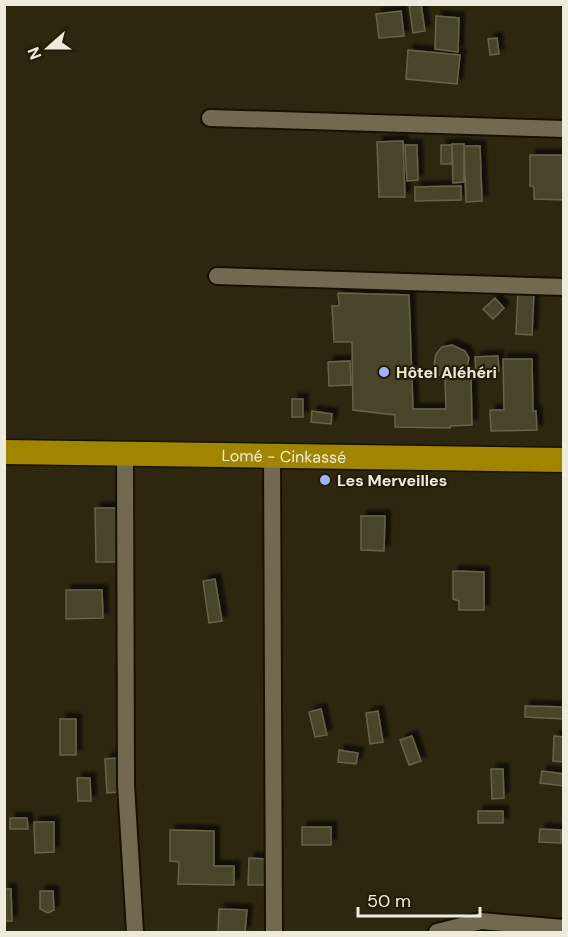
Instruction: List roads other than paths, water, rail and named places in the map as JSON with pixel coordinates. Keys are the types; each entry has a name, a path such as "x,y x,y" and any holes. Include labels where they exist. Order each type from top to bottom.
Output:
{"highway":[{"name":"Lomé - Cinkassé","path":"4,452 564,460"}],"street":[{"path":"210,118 564,129"},
{"path":"217,276 564,287"},
{"path":"125,453 126,785 135,933"},
{"path":"272,455 274,933"},
{"path":"437,933 481,921 564,928"}],"place":[{"name":"Hôtel Aléhéri","path":"384,372"},
{"name":"Les Merveilles","path":"325,480"}]}
